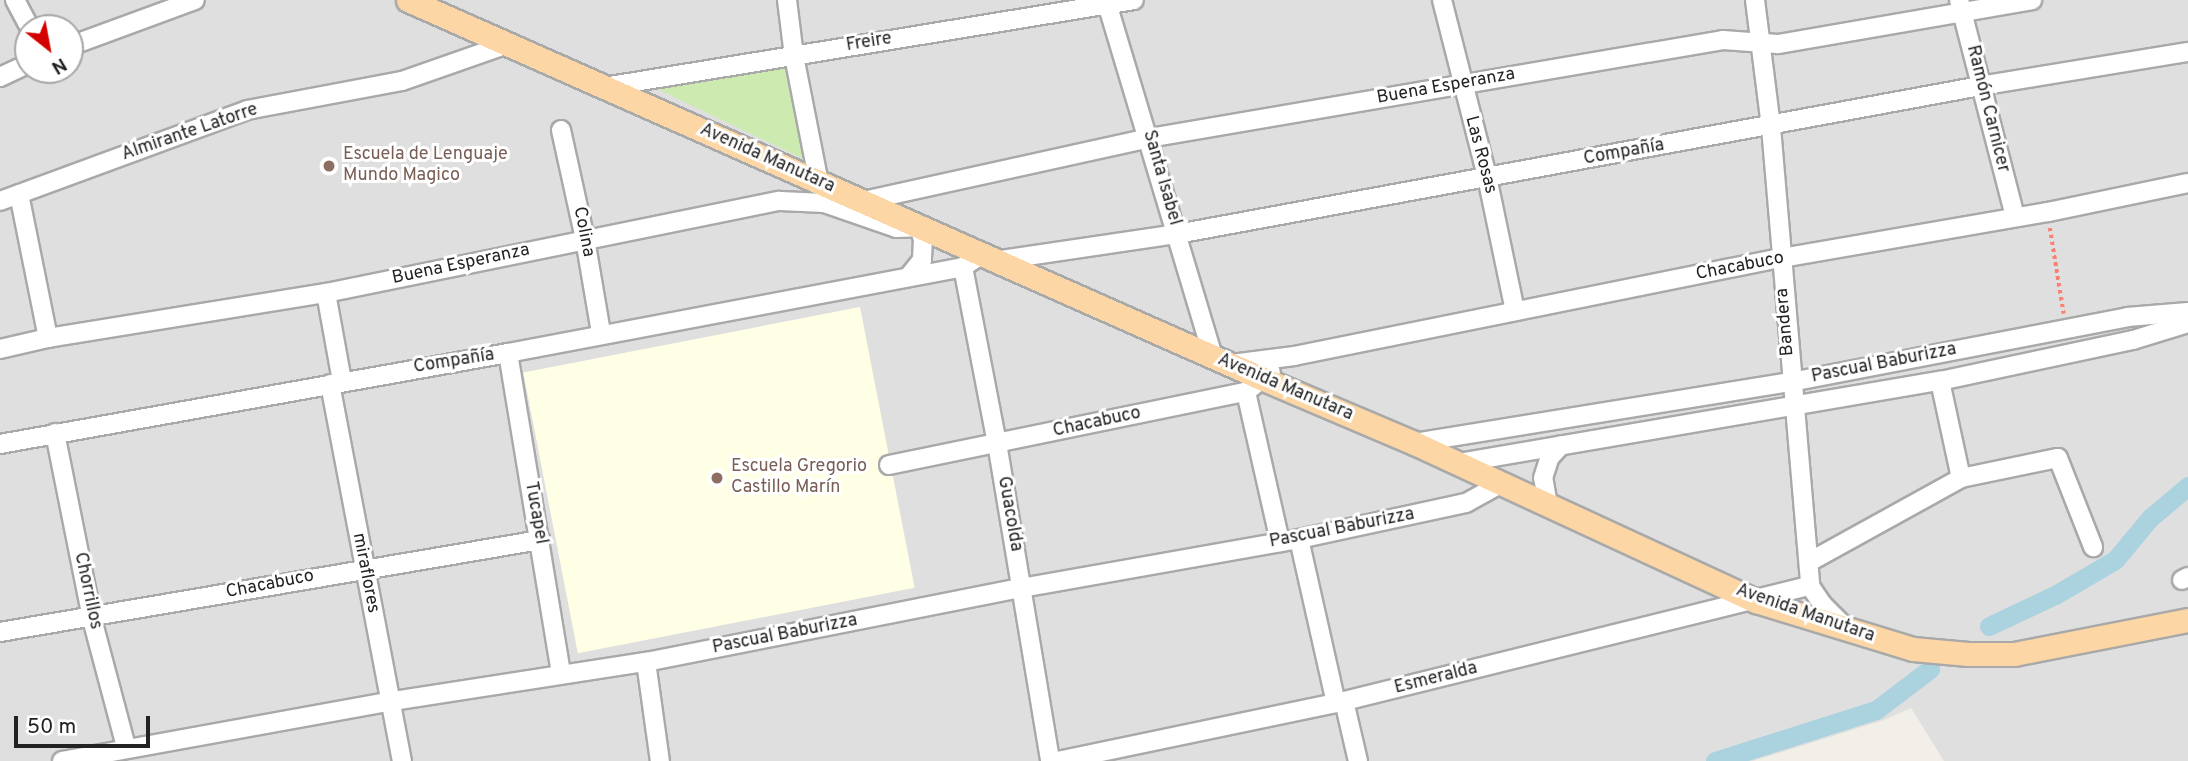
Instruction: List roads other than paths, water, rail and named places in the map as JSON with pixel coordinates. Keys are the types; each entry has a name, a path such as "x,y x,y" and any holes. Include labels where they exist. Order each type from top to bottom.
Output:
{"main road":[{"name":"Avenida Manutara","path":"408,0 1222,360 1254,385 1414,443 1756,601 1913,649 1968,654 2014,654 2188,621"}],"street":[{"path":"84,41 195,0"},
{"path":"787,0 794,56 819,183"},
{"name":"Freire","path":"604,87 1107,2 1134,0"},
{"name":"Las Rosas","path":"1442,0 1461,85 1488,177 1515,311"},
{"name":"Bandera","path":"1755,0 1758,42 1771,127 1791,382 1811,586"},
{"name":"Buena Esperanza","path":"863,201 1149,138 1723,40 1777,44 1961,5 2032,0"},
{"name":"Santa Isabel","path":"1107,2 1177,234 1222,360"},
{"name":"Ramón Carnicer","path":"1961,5 2015,217"},
{"name":"Almirante Latorre","path":"0,201 247,110 402,81 505,45"},
{"name":"Compañía","path":"0,444 508,353 601,333 963,267 992,256 1060,251 1177,234 1771,127 1980,86 2188,52"},
{"name":"Colina","path":"561,130 585,240 601,333"},
{"name":"Chacabuco","path":"1222,360 1294,356 1781,258 2048,212 2188,183"},
{"path":"19,194 48,338"},
{"name":"Buena Esperanza","path":"0,349 48,338 326,292 780,201 824,203 896,228 919,228"},
{"path":"908,277 922,260 919,228"},
{"path":"1047,281 1048,265 1060,251"},
{"name":"Guacolda","path":"963,267 997,443 1050,761"},
{"name":"miraflores","path":"326,292 363,568 393,701 402,761"},
{"name":"Pascual Baburizza","path":"1414,443 1791,382 2127,317 2188,312"},
{"name":"Pascual Baburizza","path":"1458,463 1940,381 2133,340 2188,323"},
{"name":"Tucapel","path":"508,353 561,674"},
{"name":"Chacabuco","path":"889,465 1254,385 1294,356"},
{"path":"1940,381 1961,478"},
{"path":"1254,385 1280,541"},
{"name":"Chorrillos","path":"55,433 92,619 126,747"},
{"path":"1548,505 1543,478 1550,457 1561,445"},
{"path":"1809,562 1961,478 2058,458 2093,547"},
{"name":"Pascual Baburizza","path":"62,761 126,747 393,701 646,662 1021,588 1299,538 1466,503 1502,483"},
{"path":"1299,538 1340,702 1358,761"},
{"name":"Chacabuco","path":"0,632 92,619 363,568 540,540"},
{"path":"1811,586 1823,605 1848,630"},
{"name":"Esmeralda","path":"1058,761 1340,702 1811,586"},
{"path":"646,662 660,761"}],"waterway":[{"path":"1989,626 2055,595 2115,560 2150,518 2188,486"},
{"path":"1715,761 1876,710 1930,669"}],"place":[{"name":"Escuela de Lenguaje Mundo Magico","path":"329,166"},
{"name":"Escuela Gregorio Castillo Marín","path":"717,478"}]}
